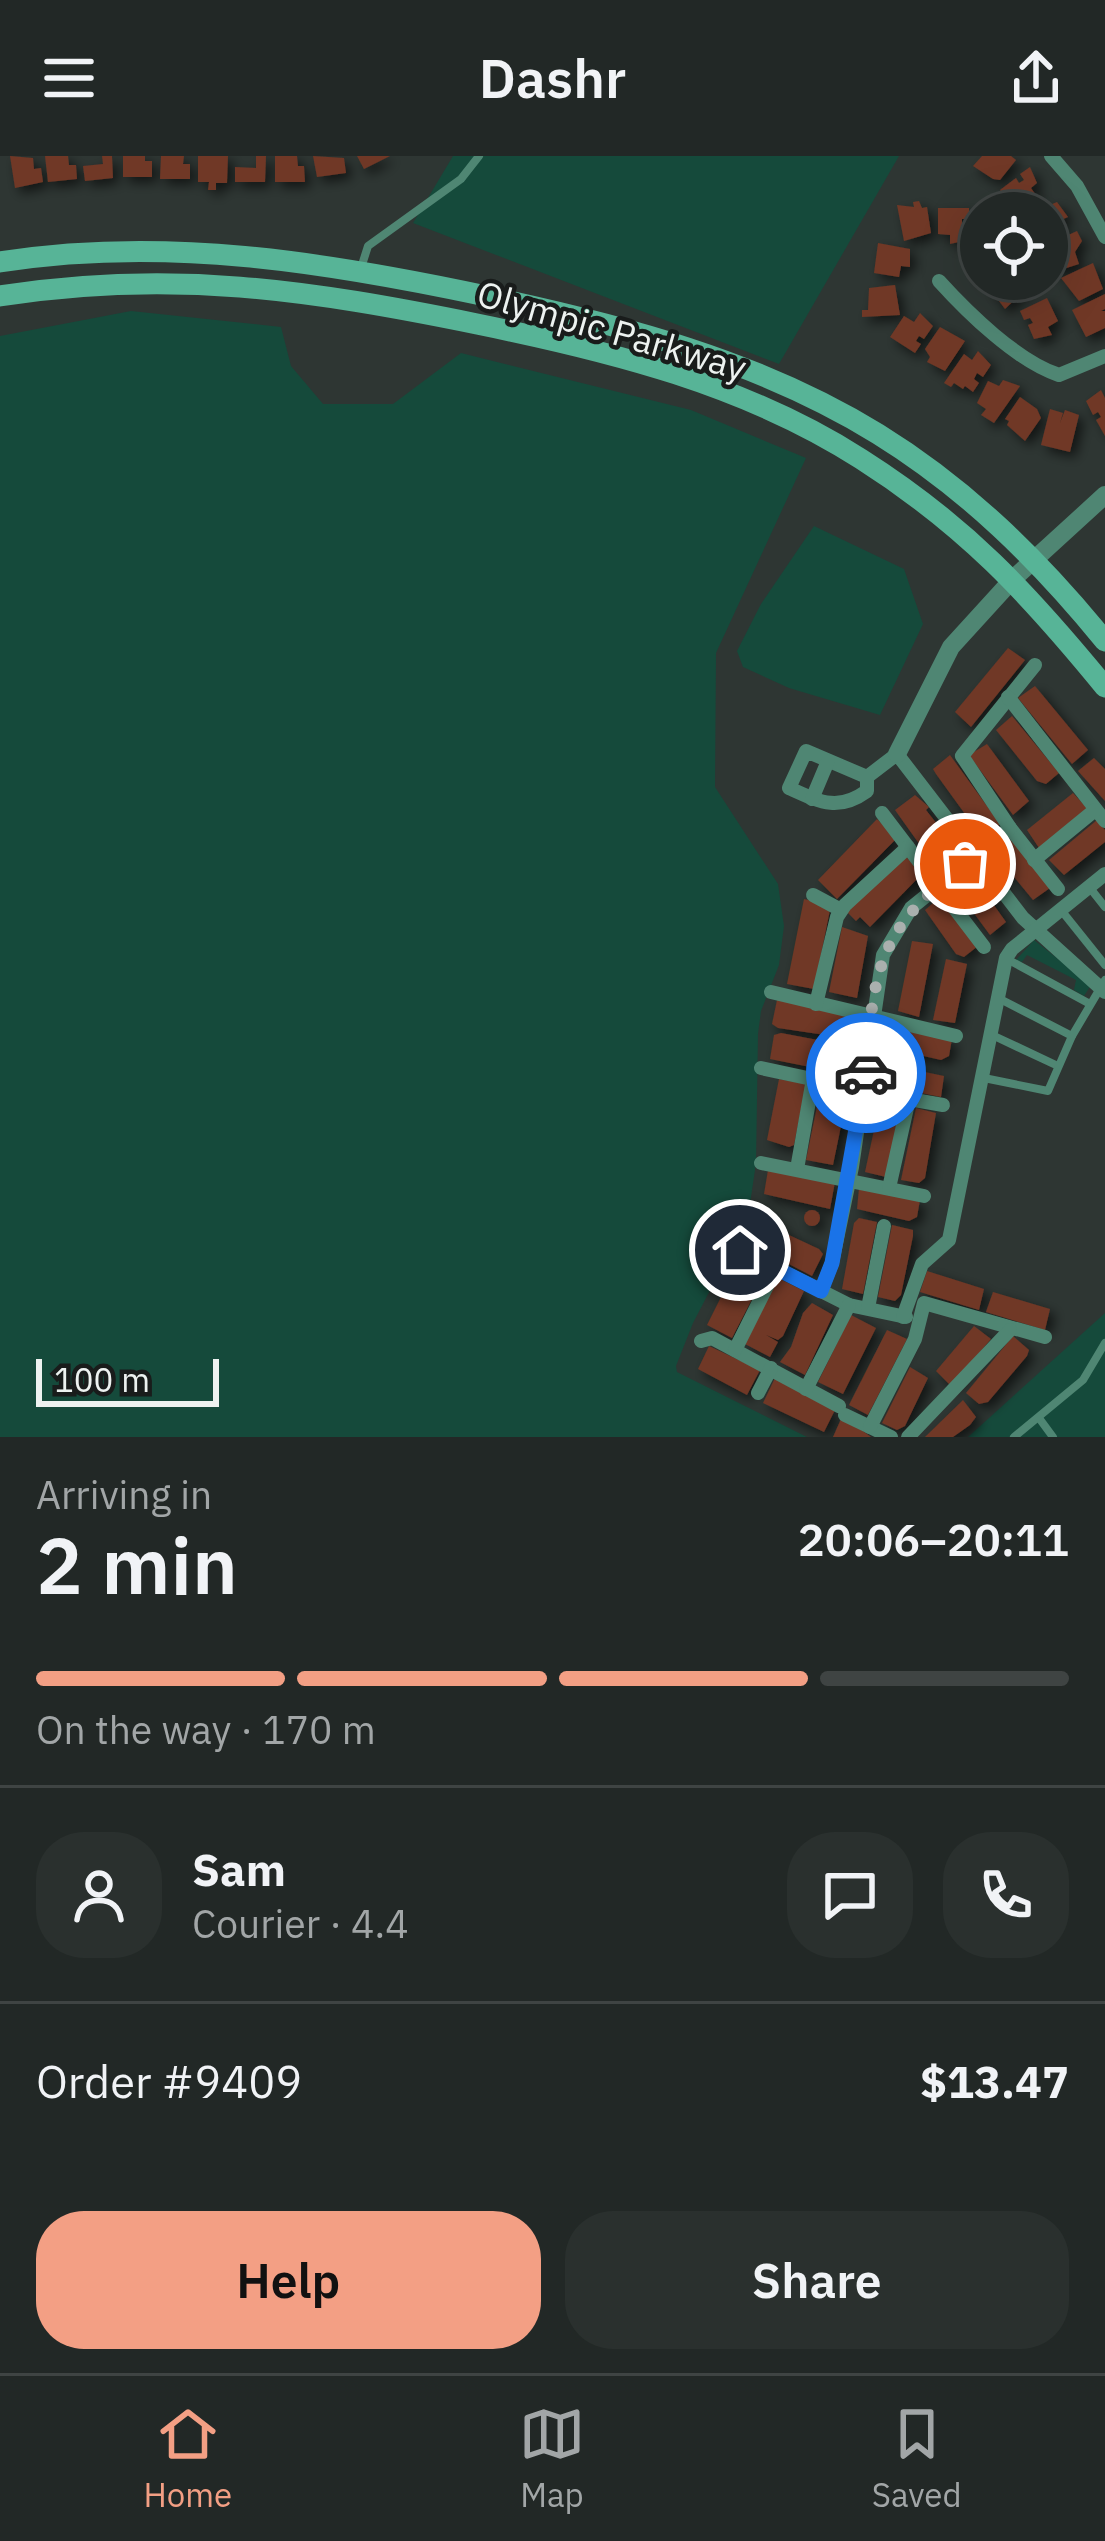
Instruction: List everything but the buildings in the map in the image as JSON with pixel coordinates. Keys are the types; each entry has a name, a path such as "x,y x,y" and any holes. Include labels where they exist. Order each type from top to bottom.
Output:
{"main road":[{"name":"Olympic Parkway","path":"0,262 102,250 171,251 361,269 555,310 691,347 744,367 878,434 968,499 1034,559 1105,640"},
{"name":"Olympic Parkway","path":"0,296 103,283 266,286 545,338 725,390 859,457 952,523 1013,579 1105,687"}],"street":[{"path":"1051,156 1077,186 1105,237"},
{"path":"939,281 986,327 1046,370 1058,375 1105,356"},
{"path":"867,777 897,754 951,647 1013,579 1105,495"},
{"path":"1035,665 962,756 1058,889"},
{"path":"1008,697 1100,815 1034,860"},
{"path":"806,751 867,777 867,791 853,801 832,806 789,788 806,751"},
{"path":"897,754 1036,930 1103,987"},
{"path":"812,799 828,761"},
{"path":"882,813 984,947"},
{"path":"821,1291 832,1263 843,1179 865,1090 884,955 900,922 937,885 1010,828"},
{"path":"816,1004 841,910 908,847"},
{"path":"870,1426 915,1339 911,1318 922,1264 950,1240 1006,958 1105,874"},
{"path":"813,895 841,910"},
{"path":"771,992 956,1036"},
{"path":"761,1068 840,1085"},
{"path":"797,1169 813,1079"},
{"path":"881,1094 944,1105"},
{"path":"889,1188 909,1099"},
{"path":"761,1163 924,1196"},
{"path":"868,1308 884,1226"},
{"path":"740,1250 849,1305 911,1318"},
{"path":"735,1349 776,1268"},
{"path":"911,1318 924,1303 1045,1337"},
{"path":"806,1389 849,1305"},
{"path":"908,1437 1010,1330"},
{"path":"701,1341 712,1338 735,1349 891,1437"},
{"path":"758,1393 771,1368"}],"lane":[{"path":"361,269 368,246 461,179 479,156"},
{"path":"1089,887 1105,907"},
{"path":"1060,910 1105,965"},
{"path":"1006,958 1090,1004"},
{"path":"984,1078 1048,1091 1072,1036 1103,987"},
{"path":"998,998 1072,1036"},
{"path":"991,1034 1058,1066"},
{"path":"1014,1437 1083,1380 1105,1342"},
{"path":"1039,1418 1053,1437"}],"green space":[{"path":"453,156 899,156 779,364 413,223"},
{"path":"131,311 281,327 291,366 323,404 393,404 461,353 691,410 806,458 716,653 715,787 778,884 784,926 779,965 761,1011 758,1034 756,1163 750,1204 676,1366 677,1372 807,1437 0,1437 0,336"},
{"path":"814,526 904,569 923,624 880,715 789,688 743,667 737,651 761,604"},
{"path":"1034,940 1091,985 1084,996 1074,990 1076,980 1027,955 1022,962 1016,960"},
{"path":"1105,1313 1105,1437 968,1437"}],"way so far":[{"path":"866,1073 884,955 911,908 965,864"}],"route":[{"path":"740,1250 821,1291 832,1263 852,1167 866,1073"}]}
